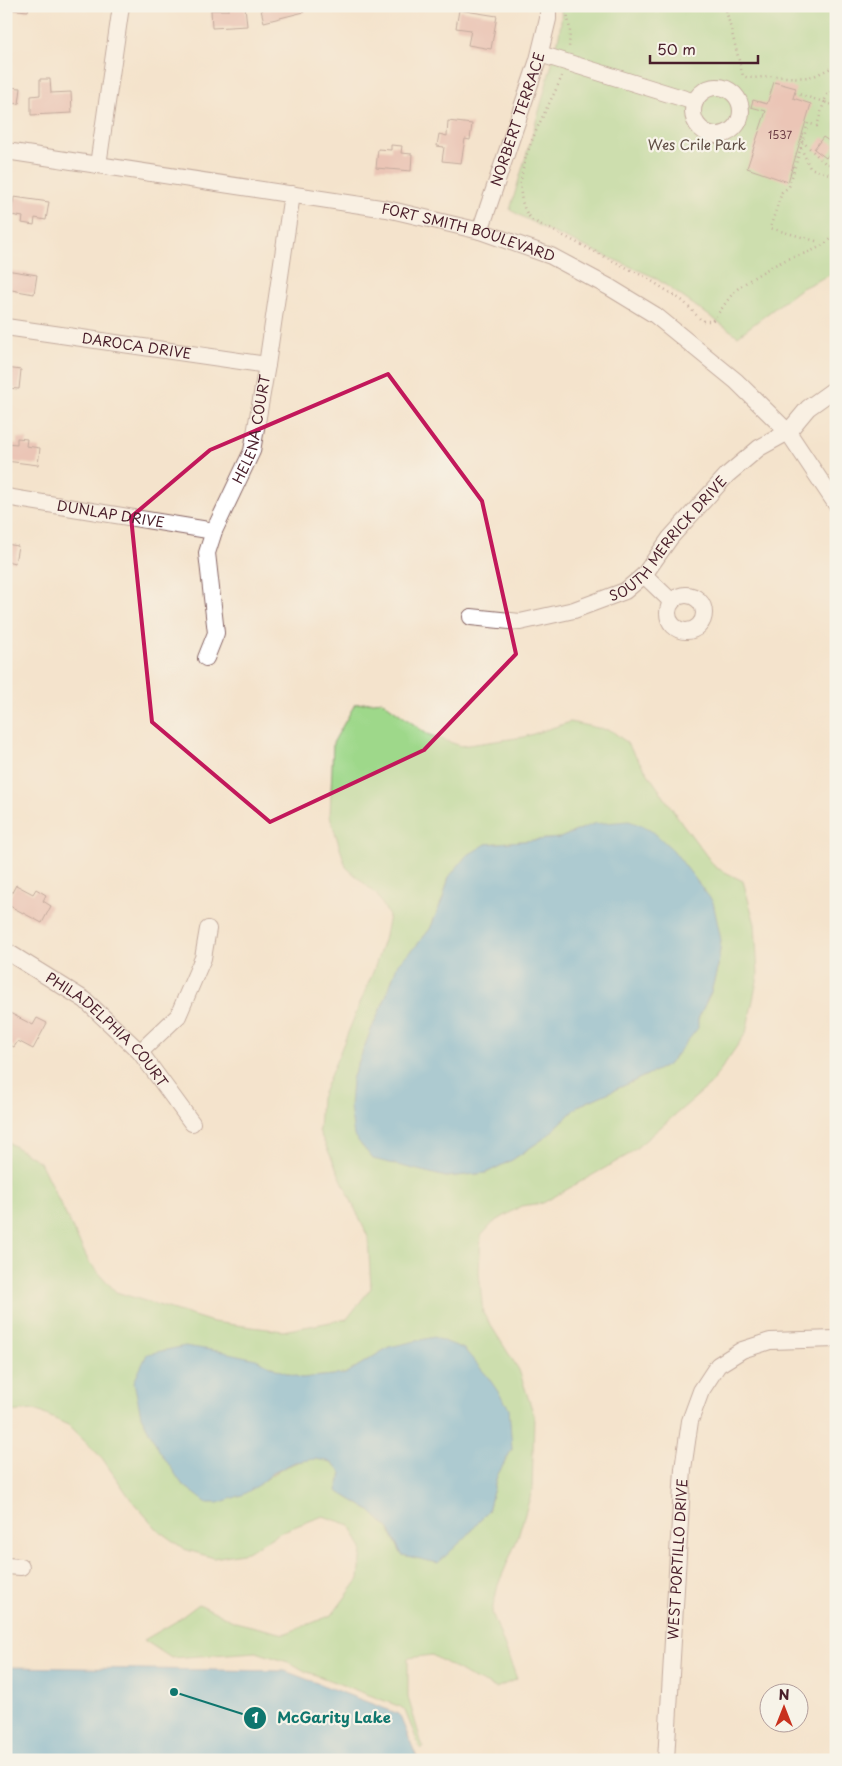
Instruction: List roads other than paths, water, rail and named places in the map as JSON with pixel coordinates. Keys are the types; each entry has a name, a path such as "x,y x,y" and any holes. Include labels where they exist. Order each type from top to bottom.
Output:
{"street":[{"path":"98,165 122,6"},
{"name":"NORBERT TERRACE","path":"480,231 540,54 548,19 548,6"},
{"path":"540,54 695,102"},
{"name":"FORT SMITH BOULEVARD","path":"6,151 387,208 480,231 551,256 609,287 655,315 736,381 788,432 836,504"},
{"name":"HELENA COURT","path":"206,658 216,633 207,553 214,532 252,451 268,366 292,194"},
{"name":"DAROCA DRIVE","path":"6,327 268,366"},
{"name":"SOUTH MERRICK DRIVE","path":"471,617 520,622 574,610 625,591 644,575 670,538 727,475 759,448 788,432 808,408 836,388"},
{"name":"DUNLAP DRIVE","path":"6,497 214,532"},
{"path":"644,575 671,601"},
{"path":"140,1052 178,1016 203,958 208,929"},
{"name":"PHILADELPHIA COURT","path":"6,951 85,1000 140,1052 192,1123"},
{"name":"WEST PORTILLO DRIVE","path":"666,1760 683,1469 690,1421 702,1391 718,1365 742,1350 770,1341 836,1339"}],"water":[{"path":"629,821 650,829 673,850 713,902 721,940 718,966 711,992 698,1019 698,1028 668,1065 578,1106 546,1137 512,1160 486,1173 446,1177 373,1159 354,1136 350,1107 352,1079 398,963 430,929 443,898 449,877 466,856 486,844 560,838 593,824"},
{"path":"434,1337 464,1349 488,1377 509,1408 512,1449 497,1476 488,1511 467,1536 438,1563 402,1555 389,1529 370,1511 337,1491 342,1473 332,1462 315,1459 295,1462 273,1473 259,1485 242,1495 218,1503 207,1503 182,1484 159,1450 141,1416 134,1382 147,1354 185,1346 224,1352 256,1359 278,1370 301,1378 345,1374 389,1347"},
{"path":"6,1667 285,1671 399,1714 418,1760 6,1760"}],"place":[{"name":"McGarity Lake","path":"174,1692"}],"park label":[{"name":"Wes Crile Park","path":"697,145"}]}
